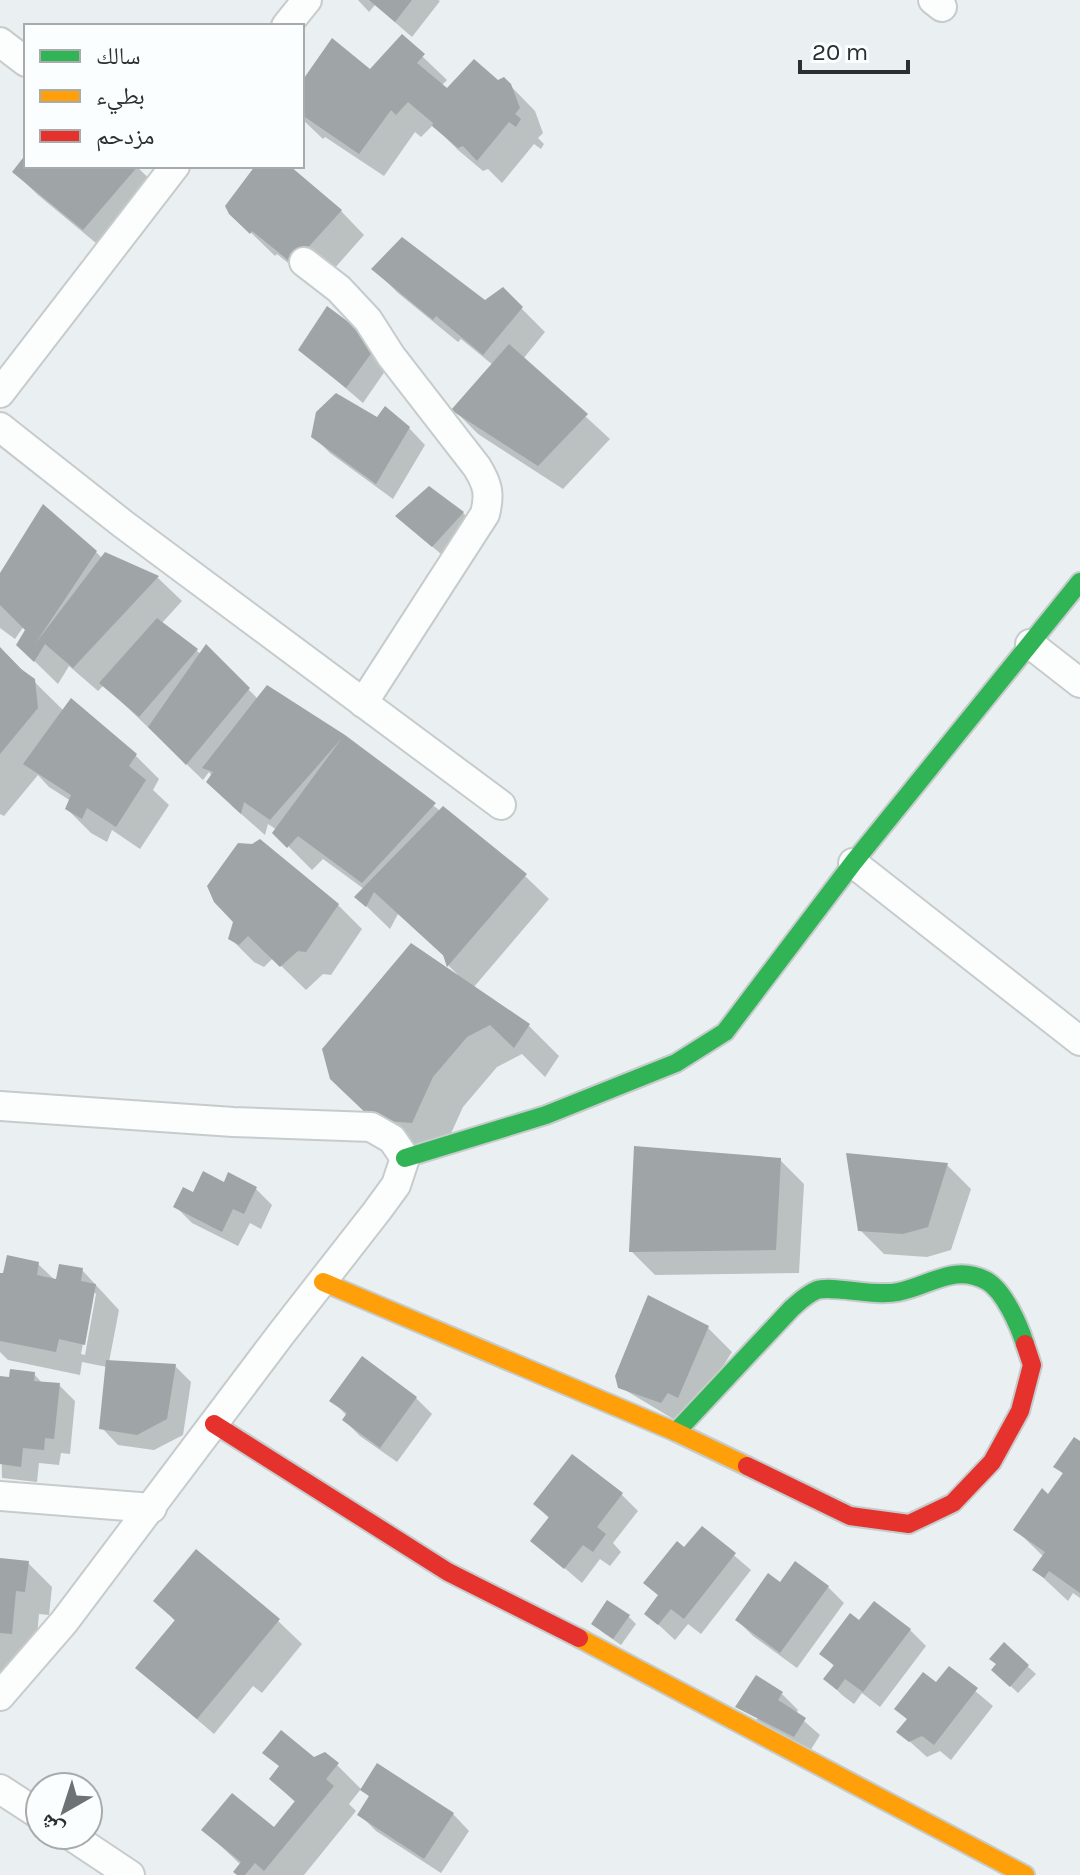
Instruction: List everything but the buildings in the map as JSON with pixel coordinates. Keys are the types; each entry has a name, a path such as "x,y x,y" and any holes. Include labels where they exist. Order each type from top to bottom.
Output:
{"street":[{"path":"288,24 307,0"},
{"path":"0,42 24,60"},
{"path":"0,393 168,168"},
{"path":"304,262 339,289 368,320 391,356 477,467 490,495 485,514 363,703"},
{"path":"0,427 123,524 501,805"},
{"path":"405,1158 546,1115 676,1063 725,1032 853,863 1080,582"},
{"path":"1030,644 1080,683"},
{"path":"853,863 1080,1041"},
{"path":"0,1106 233,1122 371,1127 392,1139 405,1158"},
{"path":"0,1696 64,1622 323,1282 396,1185 405,1158"},
{"path":"323,1282 676,1432 850,1516 909,1524 953,1503 992,1462 1020,1411 1032,1365 1016,1318 989,1282 961,1272 900,1292 875,1295 820,1289 792,1308 676,1432"},
{"path":"214,1424 448,1572 612,1655 1025,1875"},
{"path":"0,1496 152,1508"},
{"path":"0,1789 24,1805"},
{"path":"94,1851 130,1875"}],"traffic: fast":[{"path":"405,1158 546,1115 676,1063 725,1032 853,863 1080,582"},
{"path":"676,1432 792,1308 817,1290 888,1293 953,1275 975,1276 987,1281 1005,1300 1025,1344"}],"traffic: slow":[{"path":"323,1282 676,1432 747,1466"},
{"path":"579,1638 1025,1875"}],"traffic: jam":[{"path":"747,1466 850,1516 909,1524 953,1503 992,1462 1020,1411 1032,1365 1025,1344"},
{"path":"214,1424 448,1572 579,1638"}]}
